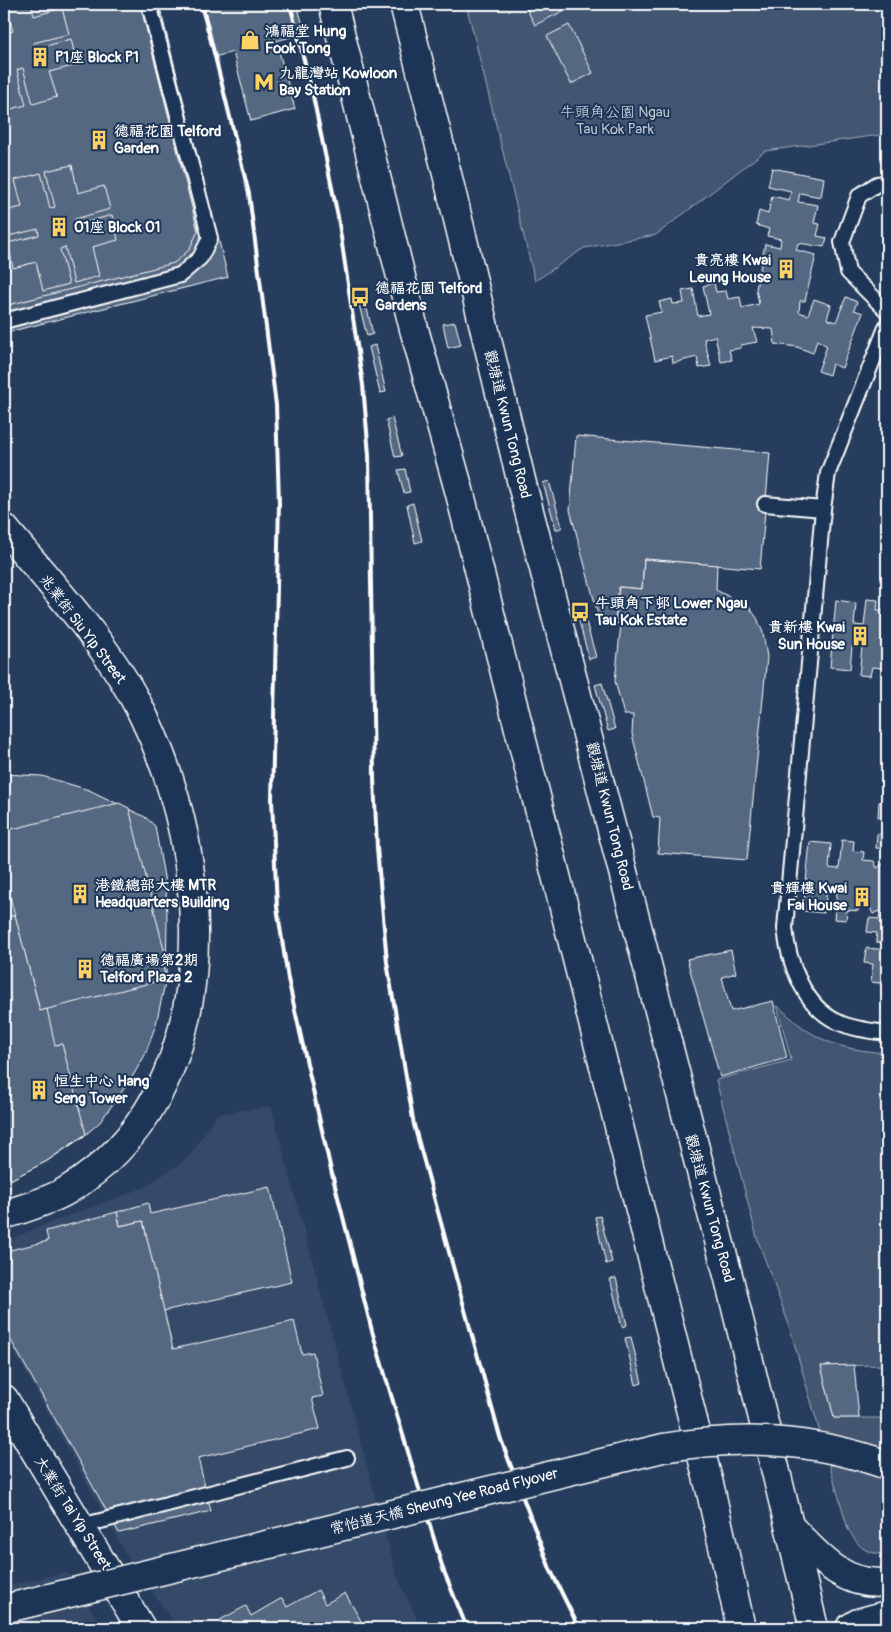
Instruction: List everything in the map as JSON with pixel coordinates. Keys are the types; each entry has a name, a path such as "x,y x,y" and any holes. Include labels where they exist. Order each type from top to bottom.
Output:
{"main road":[{"path":"333,4 412,321 459,490 711,1492 741,1628"},
{"name":"觀塘道 Kwun Tong Road","path":"404,4 526,497 792,1530 814,1628"},
{"name":"兆業街 Siu Yip Street","path":"4,528 67,603 98,645 142,713 158,748 182,825 192,908 194,970 185,1026 168,1074 155,1100 138,1126 115,1153 65,1192 4,1215"},
{"name":"大業街 Tai Yip Street","path":"4,1399 141,1628"},
{"name":"常怡道天橋 Sheung Yee Road Flyover","path":"4,1609 663,1448 708,1441 744,1439 783,1441 826,1446 887,1465"},
{"path":"792,1530 825,1562 840,1573 854,1580 868,1583 887,1582"},
{"path":"850,1628 858,1623 887,1615"}],"lane":[{"path":"4,321 180,275 200,258 210,238 149,4"},
{"path":"887,182 877,184 859,196 842,242 848,272 887,311"},
{"path":"887,324 828,473 822,509 785,928 786,948 799,980 825,1014 838,1022 887,1033"},
{"path":"765,504 822,509"},
{"path":"80,1526 347,1458"}],"shaded area":[{"path":"271,1106 396,1574 421,1628 178,1628 128,1558 4,1333 4,1242 145,1187 189,1157 217,1114"},
{"path":"66,1572 104,1628 4,1628 4,1587"}],"green space":[{"name":"牛頭角公園 Ngau Tau Kok Park","path":"466,4 887,4 887,134 765,151 656,235 584,248 535,281"},
{"path":"777,1005 803,1027 827,1041 854,1049 887,1053 887,1365 821,1366 834,1418 887,1418 886,1554 867,1551 859,1545 848,1529 788,1322 757,1238 716,1080 791,1060"}],"building":[{"name":"德福花園 Telford Garden","path":"4,4 159,4 228,277 4,333"},
{"name":"德福花園 Telford Garden","path":"4,4 140,4 198,231 189,250 174,263 4,306"},
{"name":"P1座 Block P1","path":"5,4 31,4 34,16 62,8 69,34 33,43 35,49 71,39 77,65 49,72 57,97 33,104 23,68 17,70 26,105 4,111 4,22 7,33 13,31"},
{"name":"九龍灣站 Kowloon Bay Station","path":"199,4 297,4 305,33 276,41 295,109 251,121 233,52 214,57"},
{"path":"524,4 562,4 565,10 535,25"},
{"path":"569,25 593,73 571,84 547,36"},
{"name":"O1座 Block O1","path":"72,165 78,193 104,186 110,209 75,219 76,225 112,215 118,240 92,247 99,276 74,283 65,247 60,249 69,284 43,291 36,262 13,268 10,253 5,254 4,247 4,244 39,235 38,229 4,237 4,211 22,207 15,180 41,173 50,208 55,207 46,171"},
{"name":"貴亮樓 Kwai Leung House","path":"772,168 824,178 821,197 800,193 798,202 818,205 814,223 820,224 817,236 827,238 824,247 798,243 796,250 816,255 805,301 800,301 799,312 808,315 814,299 831,305 827,319 836,322 846,297 857,302 854,310 863,313 842,368 832,364 829,375 818,371 827,346 817,340 813,353 797,347 775,344 773,329 753,328 757,342 741,345 741,348 729,350 732,360 721,362 715,336 704,339 711,366 699,368 697,357 673,363 672,356 655,360 645,315 662,312 659,302 672,299 673,304 684,303 682,291 693,289 698,316 709,314 703,286 714,283 716,292 726,291 728,299 740,297 742,308 759,304 756,289 765,244 780,247 781,239 767,236 769,229 756,225 759,211 768,214 772,196 789,200 791,191 768,186"},
{"path":"364,296 373,334 367,336 357,297"},
{"path":"455,322 461,345 448,348 443,324"},
{"path":"375,345 386,392 380,393 369,347"},
{"path":"392,418 402,456 395,457 386,420"},
{"path":"576,436 770,453 760,569 644,559 642,589 619,587 615,623 600,622 570,510"},
{"path":"405,469 410,492 404,493 398,470"},
{"path":"549,481 562,527 559,529 556,529 543,483"},
{"path":"413,503 422,541 415,543 407,505"},
{"path":"644,559 717,565 716,590 749,607 757,618 763,633 767,657 747,860 658,853 660,818 653,817 632,734 633,715 624,715 615,681 621,624 615,623 619,587 642,589"},
{"name":"貴新樓 Kwai Sun House","path":"867,599 878,600 877,610 887,610 887,660 883,660 882,668 872,667 870,676 859,675 862,647 852,646 850,669 830,667 836,600 856,603 854,625 864,626"},
{"path":"583,611 596,657 589,659 577,613"},
{"path":"602,683 615,729 608,731 595,685"},
{"name":"德福廣場第2期 Telford Plaza 2","path":"4,774 42,776 89,790 145,817 155,826 166,888 167,918 166,979 156,1024 145,1055 131,1079 100,1122 83,1137 47,1161 4,1183"},
{"path":"879,802 887,802 887,818 878,817"},
{"name":"港鐵總部大樓 MTR Headquarters Building","path":"119,803 129,808 166,958 161,960 166,979 40,1011 4,874 4,831"},
{"name":"貴輝樓 Kwai Fai House","path":"877,834 887,834 887,849 876,848"},
{"name":"貴輝樓 Kwai Fai House","path":"842,840 854,841 853,851 864,852 863,860 874,861 877,868 887,861 887,943 876,942 877,933 867,932 869,918 879,919 880,911 873,914 868,903 859,903 858,911 847,910 846,920 834,919 837,890 827,890 824,913 803,911 810,842 831,844 829,868 839,869"},
{"name":"恒生中心 Hang Seng Tower","path":"15,915 40,1011 47,1009 55,1045 62,1044 86,1134 47,1161 4,1183 4,918"},
{"name":"貴輝樓 Kwai Fai House","path":"866,948 887,950 887,984 871,982 873,964 864,963"},
{"path":"731,950 736,973 722,977 731,1011 773,1001 787,1058 720,1077 687,959"},
{"path":"270,1187 292,1282 163,1311 143,1221 120,1226 117,1212 148,1203 150,1214"},
{"path":"117,1212 120,1226 143,1221 173,1349 294,1321 302,1354 313,1352 323,1396 312,1398 320,1429 198,1458 211,1511 119,1533 4,1328 4,1258 6,1251 48,1241 46,1231"},
{"path":"600,1216 612,1262 606,1264 595,1217"},
{"path":"616,1278 627,1325 622,1327 610,1279"},
{"path":"631,1337 642,1383 636,1385 625,1338"},
{"path":"854,1365 859,1418 834,1418 821,1366"},
{"path":"318,1590 325,1604 345,1593 365,1628 224,1628 220,1620 246,1606 251,1616 282,1598 287,1607"}],"railway":[{"path":"202,4 249,194 276,405 279,503 272,800 277,907 288,979 330,1166 372,1331 443,1569 467,1628"},
{"path":"290,4 313,96 338,217 363,385 369,455 374,778 377,848 387,962 414,1125 500,1437 550,1569 579,1628"}],"place":[{"name":"鴻福堂 Hung Fook Tong","path":"250,40"},
{"name":"P1座 Block P1","path":"40,57"},
{"name":"九龍灣站 Kowloon Bay Station","path":"264,82"},
{"name":"德福花園 Telford Garden","path":"99,140"},
{"name":"O1座 Block O1","path":"59,227"},
{"name":"貴亮樓 Kwai Leung House","path":"786,269"},
{"name":"德福花園 Telford Gardens","path":"360,297"},
{"name":"牛頭角下邨 Lower Ngau Tau Kok Estate","path":"580,612"},
{"name":"貴新樓 Kwai Sun House","path":"860,636"},
{"name":"港鐵總部大樓 MTR Headquarters Building","path":"80,894"},
{"name":"貴輝樓 Kwai Fai House","path":"862,897"},
{"name":"德福廣場第2期 Telford Plaza 2","path":"85,969"},
{"name":"恒生中心 Hang Seng Tower","path":"39,1090"}]}
